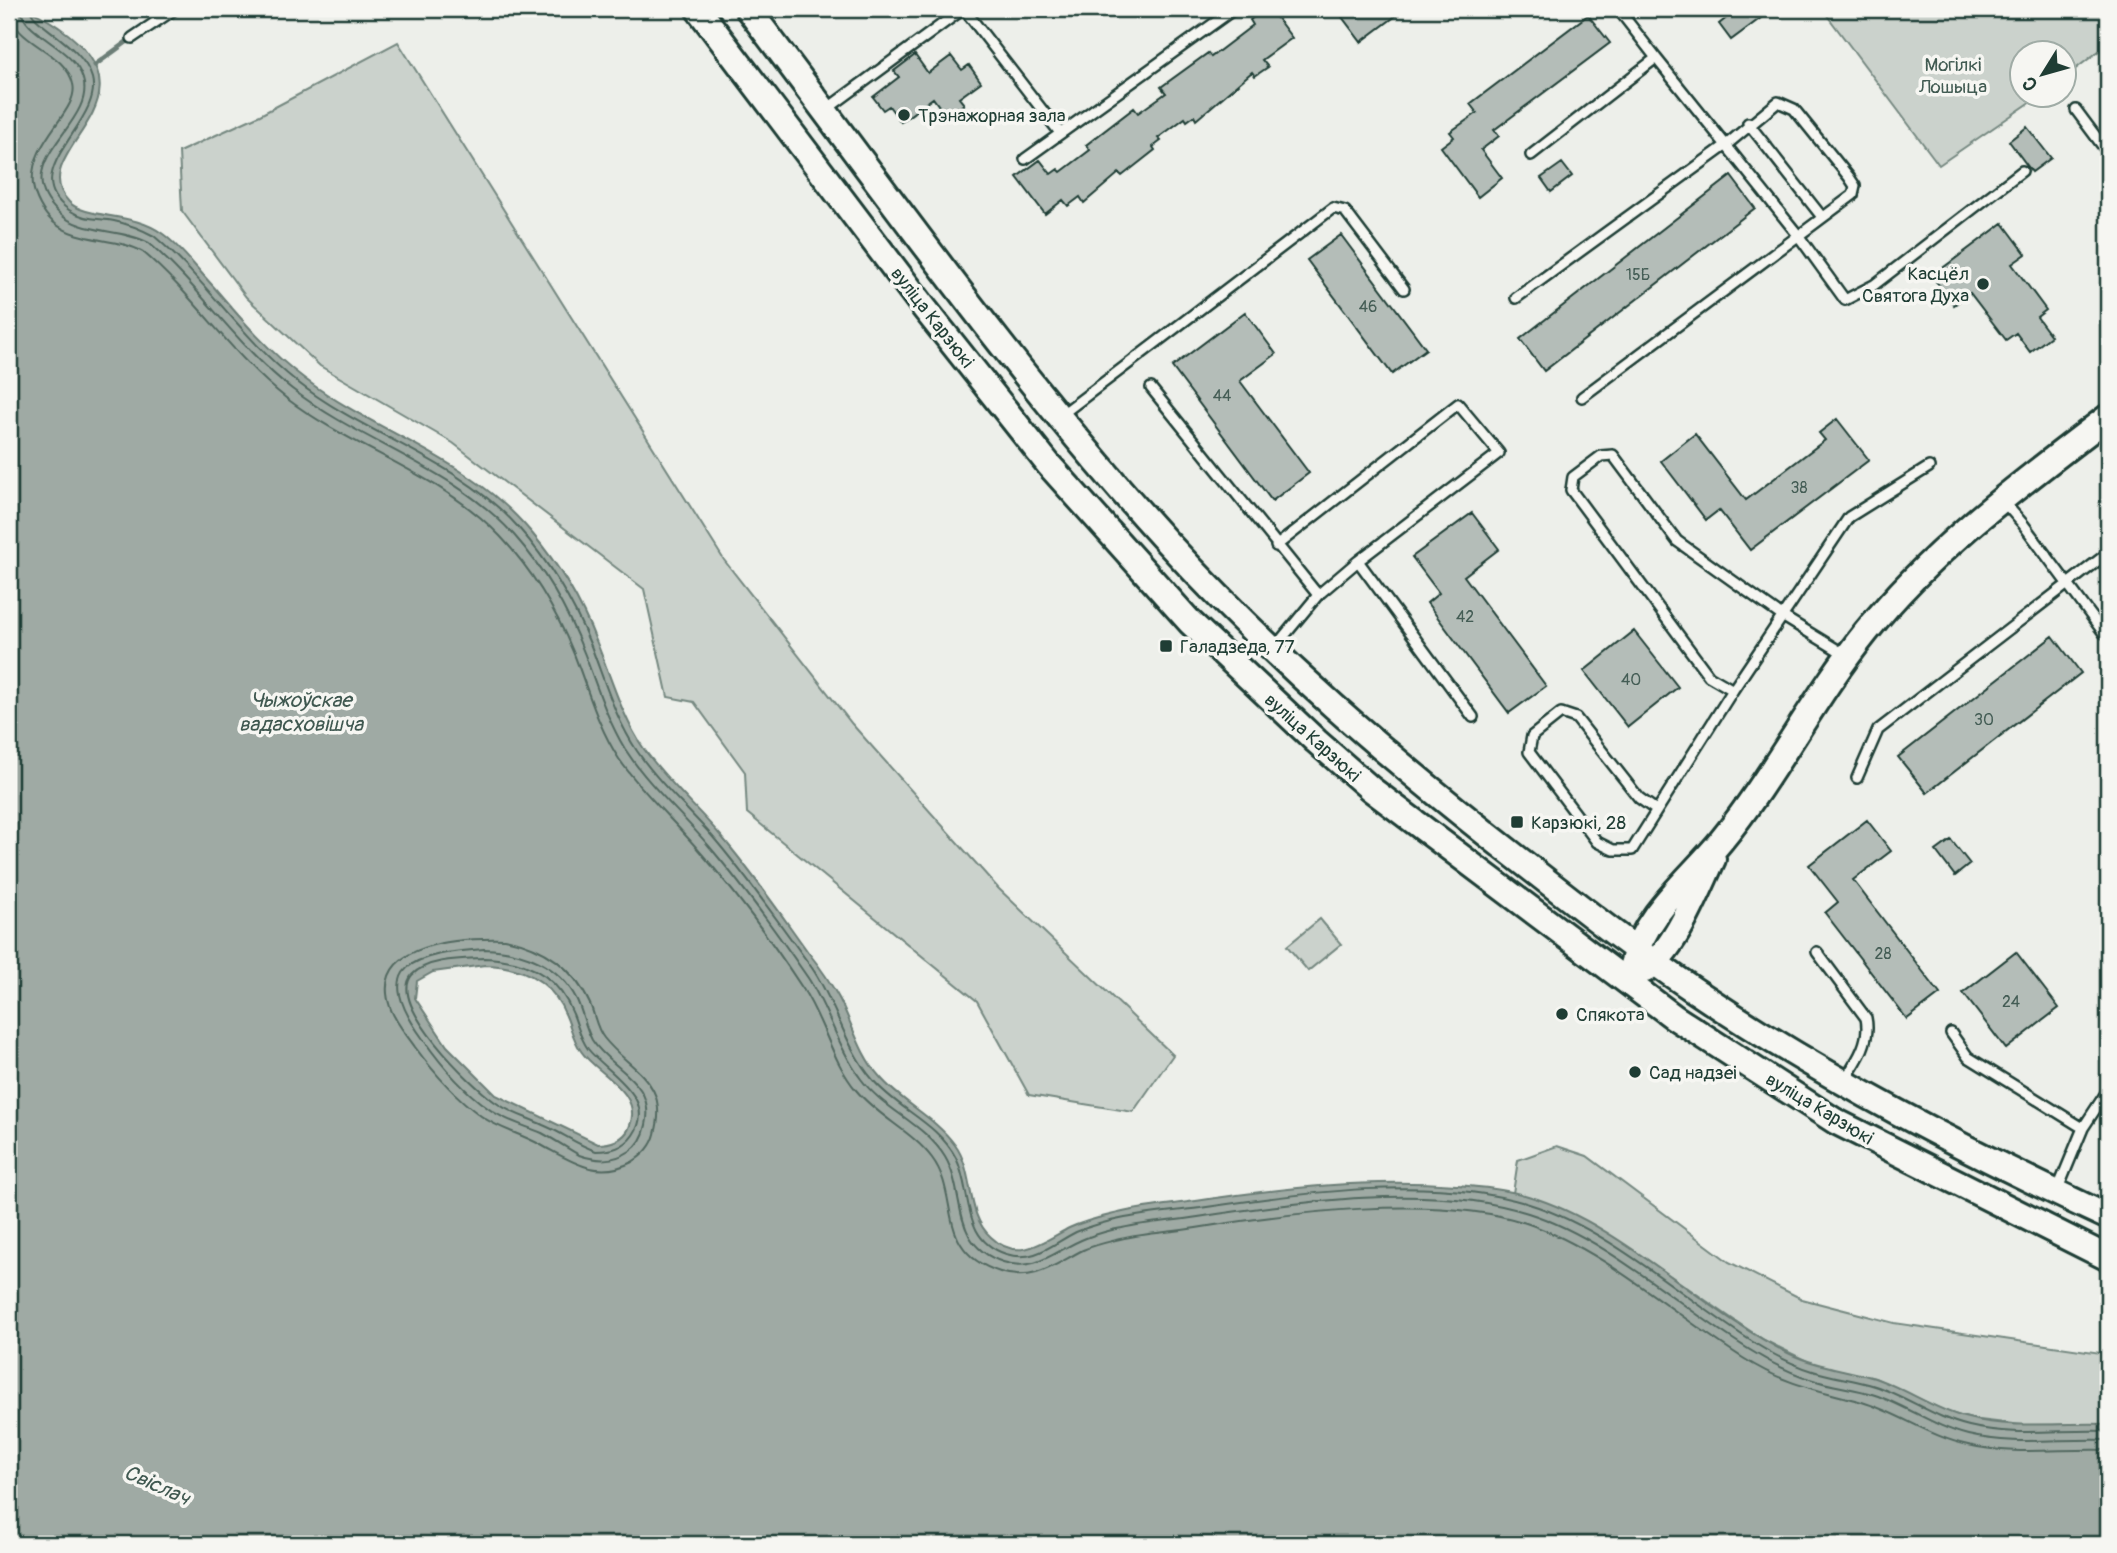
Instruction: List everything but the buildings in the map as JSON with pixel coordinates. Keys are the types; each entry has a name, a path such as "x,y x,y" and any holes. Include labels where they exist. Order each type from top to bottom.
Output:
{"street":[{"name":"вуліца Карзюкі","path":"698,9 925,309 1049,465 1190,622 1371,789 1674,1017 1835,1121 2108,1258"},
{"name":"вуліца Карзюкі","path":"748,9 1060,416 1165,540 1272,651 1415,777 1635,948 1712,1002 1843,1082 2056,1193 2108,1217"},
{"path":"1627,982 1635,948 1670,896 1721,841 1867,631 1933,559 2001,499 2108,417"},
{"path":"1627,982 1657,963 1690,910 1721,841"}],"lane":[{"path":"132,38 175,9"},
{"path":"825,110 963,9 1060,133"},
{"path":"1025,159 1234,9"},
{"path":"1618,9 1798,235 1845,300 1874,285 2022,171"},
{"path":"1531,155 1656,58"},
{"path":"1516,298 1725,146 1748,123 1778,102 1794,108 1849,177 1855,186 1853,195 1582,397"},
{"path":"2076,110 2108,153"},
{"path":"1748,123 1822,217"},
{"path":"1060,416 1333,208 1345,211 1404,289"},
{"path":"1152,388 1276,546 1318,595"},
{"path":"1272,651 1318,595 1499,453 1458,404 1276,546"},
{"path":"1733,690 1709,676 1700,665 1571,490 1573,477 1601,456 1613,455 1677,541 1782,616 1849,657"},
{"path":"1657,810 1639,797 1576,718 1561,713 1532,736 1529,752 1597,842 1613,850 1632,850 1733,690 1849,517 1929,467"},
{"path":"2001,499 2028,530 2104,634"},
{"path":"1857,778 1878,730 2108,553"},
{"path":"1358,561 1473,717"},
{"path":"1817,952 1866,1018 1868,1031 1858,1059 1843,1082"},
{"path":"1951,1033 1968,1057 2083,1128"},
{"path":"2056,1193 2083,1128 2108,1090"}],"green space":[{"name":"Могілкі Лошыца","path":"1832,9 2105,9 2108,44 2078,67 2078,38 2008,38 2008,108 2022,108 1939,165 1826,14"},
{"path":"398,42 724,560 852,724 998,888 1173,1055 1133,1112 1029,1095 977,1001 747,813 745,772 694,702 668,697 644,589 453,443 320,366 246,297 182,211 179,152 260,115"},
{"path":"1320,919 1341,944 1308,971 1287,946"},
{"path":"1557,1146 1587,1156 1729,1262 1802,1299 1894,1323 2108,1354 2108,1424 2022,1425 1971,1419 1947,1412 1875,1378 1813,1364 1764,1340 1612,1238 1547,1205 1513,1193 1518,1160"}],"water":[{"name":"Чыжоўскае вадасховішча","path":"9,9 36,14 60,28 89,55 99,80 97,103 62,164 59,183 69,202 87,211 138,222 163,234 183,252 256,335 292,369 334,399 451,465 479,484 506,506 542,545 584,613 636,737 662,772 732,850 821,969 840,1000 873,1068 898,1095 938,1126 955,1145 965,1168 977,1217 983,1228 1001,1245 1011,1249 1030,1247 1079,1224 1131,1210 1293,1188 1423,1183 1501,1190 1528,1196 1596,1226 1756,1335 1798,1357 1871,1377 1952,1413 1982,1421 2018,1424 2108,1424 2108,1544 9,1544","holes":["485,965 499,966 534,977 553,993 581,1051 625,1094 632,1115 627,1132 620,1138 598,1144 496,1095 447,1046 415,998 417,981 433,972"]}],"waterway":[{"path":"95,65 132,38"}],"place":[{"name":"Трэнажорная зала","path":"904,115"},
{"name":"Касцёл Святога Духа","path":"1983,284"},
{"name":"Галадзеда, 77","path":"1166,646"},
{"name":"Карзюкі, 28","path":"1517,822"},
{"name":"Спякота","path":"1562,1014"},
{"name":"Сад надзеі","path":"1635,1072"}],"water label":[{"name":"Свіслач","path":"157,1485"}]}
